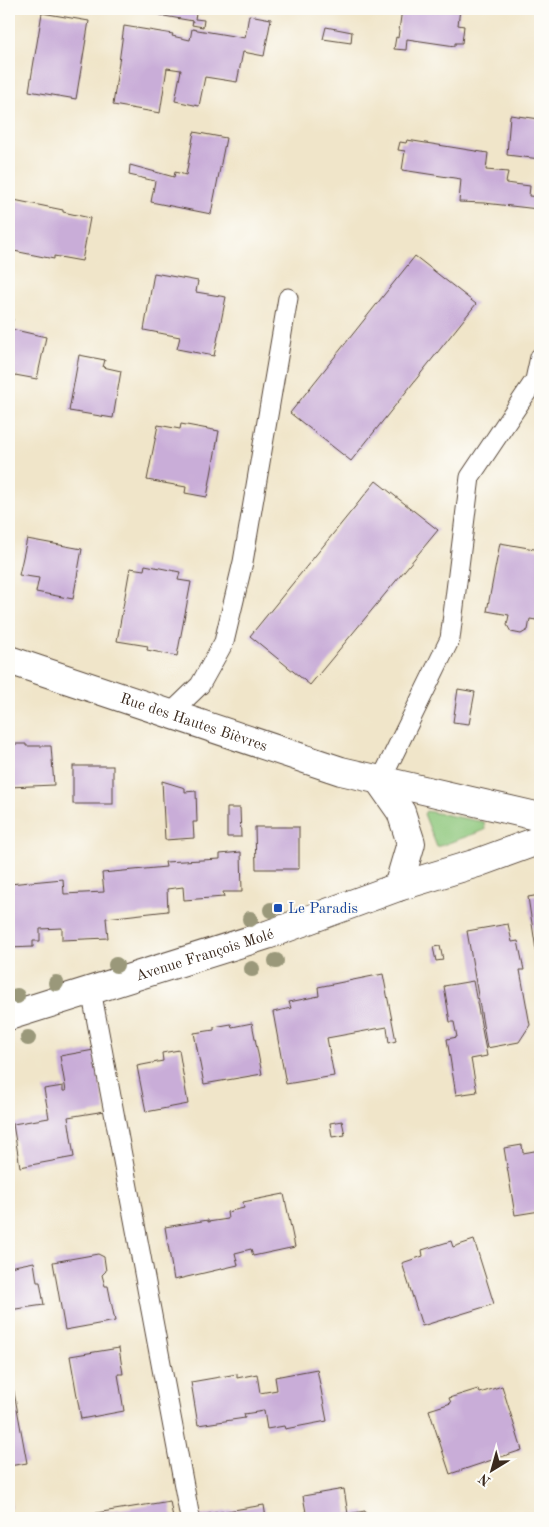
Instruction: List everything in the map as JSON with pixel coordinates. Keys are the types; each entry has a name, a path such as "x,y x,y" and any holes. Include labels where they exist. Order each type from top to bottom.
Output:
{"street":[{"name":"Rue des Hautes Bièvres","path":"9,660 341,771 380,782 540,817"},
{"path":"380,782 401,812 411,843 398,887"},
{"name":"Avenue François Molé","path":"9,1016 268,935 398,887 477,863 540,840"}],"lane":[{"path":"170,714 200,685 224,642 243,562 288,298"},
{"path":"380,782 450,639 470,477 535,380 540,357"},
{"path":"91,990 190,1518"}],"green space":[{"path":"426,811 484,822 485,830 437,847 424,814"}],"building":[{"path":"142,9 197,9 195,19 204,20 203,27 192,25 193,21 164,16"},
{"path":"402,9 460,9 458,25 464,26 462,43 455,43 455,46 407,39 406,50 394,49 396,37 398,38"},
{"path":"42,13 89,21 76,99 29,91"},
{"path":"249,15 271,19 264,56 243,52 237,82 205,77 199,106 175,101 181,70 167,68 160,113 113,105 124,26 173,34 172,36 190,40 192,29 245,38"},
{"path":"326,27 352,32 351,43 323,39"},
{"path":"510,115 540,119 540,159 507,155"},
{"path":"194,132 226,138 211,214 151,202 155,181 129,175 130,165 174,177 175,172 186,175"},
{"path":"407,140 488,153 486,170 508,172 506,183 530,186 529,196 539,197 538,209 459,202 461,179 402,170 405,151 398,150 400,142 406,143"},
{"path":"9,199 63,210 63,212 90,218 82,261 54,256 54,259 9,250"},
{"path":"415,256 476,304 351,461 290,413"},
{"path":"154,273 198,281 196,292 226,297 214,356 177,349 180,337 144,330"},
{"path":"9,318 13,319 11,329 46,337 37,379 15,375 14,378 9,377"},
{"path":"79,355 105,360 103,367 121,371 113,418 69,411"},
{"path":"181,424 219,431 207,497 185,493 186,487 147,480 158,425 180,429"},
{"path":"376,481 438,530 310,685 250,636"},
{"path":"27,539 82,549 73,599 36,592 39,578 19,575"},
{"path":"500,543 540,550 540,597 536,620 530,619 528,630 521,634 511,632 507,625 509,615 487,611"},
{"path":"145,565 180,572 178,580 191,582 177,656 147,650 148,646 117,641 130,568 144,570"},
{"path":"458,689 475,692 469,724 453,722"},
{"path":"9,744 51,746 54,785 9,787"},
{"path":"73,766 113,766 113,804 73,804"},
{"path":"162,781 185,788 185,792 196,791 197,822 193,822 194,838 165,840"},
{"path":"227,808 240,808 241,837 227,837"},
{"path":"255,827 299,827 299,869 256,869"},
{"path":"241,852 242,892 223,892 224,897 184,900 183,887 167,889 168,911 106,918 108,938 62,940 62,928 40,929 40,941 33,941 33,947 9,948 9,884 63,879 64,894 104,892 102,873 166,867 165,862 220,859 220,854"},
{"path":"540,895 540,970 539,970 528,897"},
{"path":"508,924 512,942 518,941 524,970 520,970 530,1025 519,1042 487,1048 467,931"},
{"path":"440,946 443,960 436,961 433,947"},
{"path":"383,974 396,1041 389,1043 387,1027 327,1038 334,1076 286,1084 273,1012 291,1008 289,1002 319,996 318,987"},
{"path":"473,981 487,1056 471,1059 477,1092 456,1095 447,1039 457,1037 454,1022 450,1022 444,986"},
{"path":"252,1023 262,1074 204,1084 194,1033 214,1030 214,1027 231,1024 232,1027"},
{"path":"94,1050 105,1111 68,1117 74,1157 20,1167 13,1124 49,1118 44,1089 63,1086 63,1091 66,1091 60,1056"},
{"path":"179,1050 188,1104 146,1112 137,1066 163,1061 162,1053"},
{"path":"342,1121 345,1135 332,1137 330,1123"},
{"path":"522,1145 523,1153 540,1150 540,1211 515,1215 504,1148"},
{"path":"284,1194 295,1247 253,1256 251,1249 235,1253 238,1265 174,1280 165,1227 208,1220 208,1222 228,1219 227,1212 244,1208 243,1202"},
{"path":"474,1240 494,1304 422,1326 402,1263 423,1256 422,1250 451,1241 453,1247"},
{"path":"98,1254 104,1257 106,1271 102,1275 105,1286 108,1286 115,1321 65,1330 53,1262"},
{"path":"34,1262 37,1282 40,1282 44,1305 9,1310 9,1267"},
{"path":"119,1348 123,1374 118,1374 124,1411 81,1419 70,1356"},
{"path":"9,1365 27,1463 9,1466"},
{"path":"317,1369 327,1421 285,1429 284,1426 267,1429 264,1411 244,1414 245,1418 198,1425 191,1382 237,1374 237,1378 257,1374 260,1393 277,1390 275,1377"},
{"path":"502,1386 522,1450 450,1474 429,1410 451,1403 449,1398 478,1389 480,1393"},
{"path":"344,1489 348,1514 365,1511 366,1518 307,1518 303,1496"},
{"path":"9,1494 12,1508 9,1508"},
{"path":"170,1501 173,1518 97,1518 96,1513"},
{"path":"264,1505 266,1518 191,1518 191,1517"}],"place":[{"name":"Le Paradis","path":"278,908"}]}
